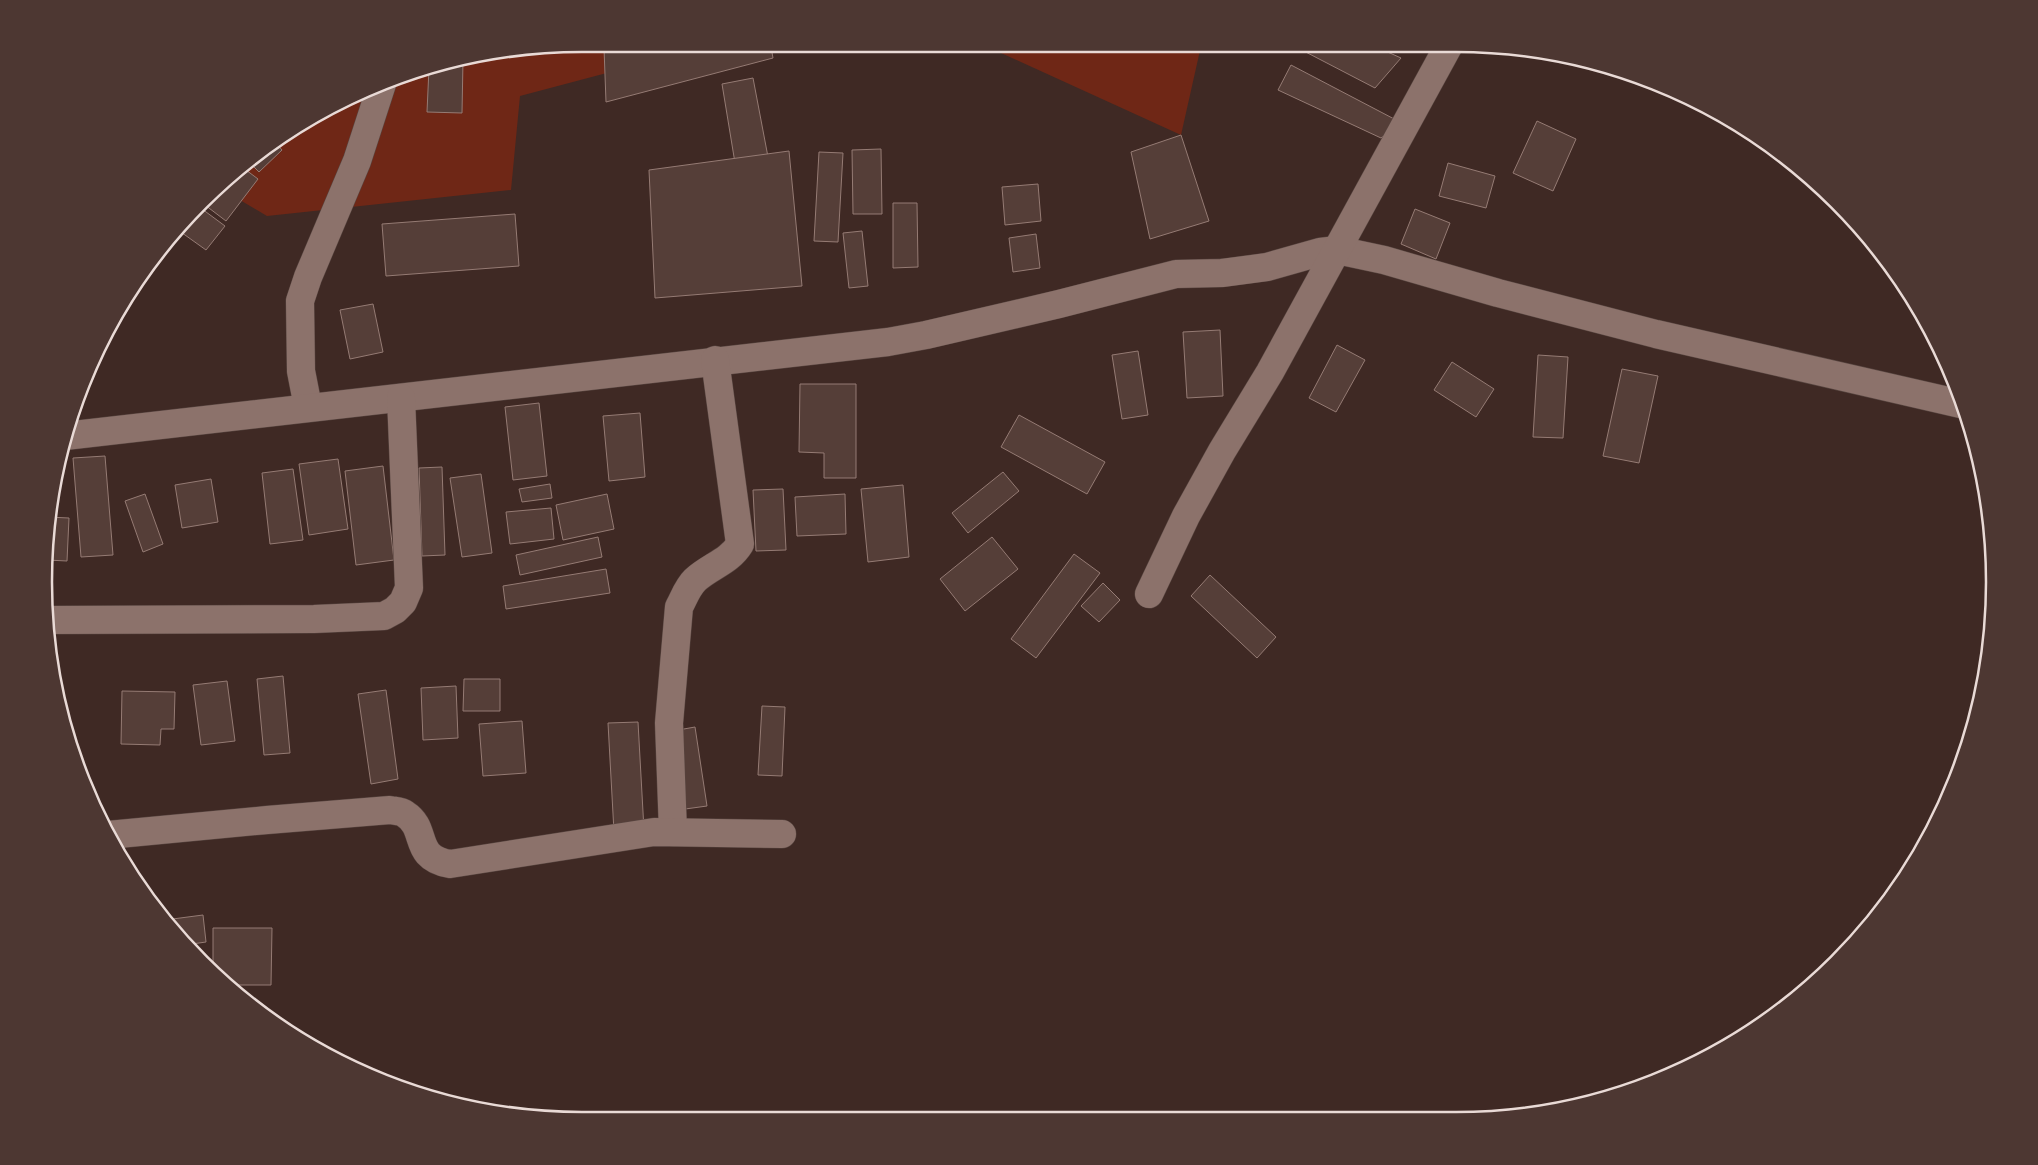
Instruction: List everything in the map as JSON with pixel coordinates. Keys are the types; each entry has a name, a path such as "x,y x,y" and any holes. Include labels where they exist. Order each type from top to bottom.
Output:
{"street":[{"path":"1150,594 1186,516 1222,451 1270,372 1445,52"},
{"path":"308,407 301,371 300,301 308,277 357,161 379,93"},
{"path":"74,435 715,360 888,342 1059,304 1176,274 1222,273 1259,268 1320,252 1337,250 1384,260 1498,293 1656,334 1953,402"},
{"path":"673,832 668,723 680,607 686,593 695,580 734,554 740,544 715,360"},
{"path":"54,620 314,619 384,616 395,610 403,602 409,588 401,398"},
{"path":"117,835 390,810 405,813 415,825 427,854 436,861 450,864 654,832 782,834"}],"shaded area":[{"path":"582,52 686,52 520,96 511,190 267,216 225,191 260,162 288,142 348,107 380,93 445,71 513,57"},
{"path":"999,52 1200,52 1181,135"}],"building":[{"path":"604,52 772,52 773,58 606,102"},
{"path":"1306,52 1388,52 1401,58 1375,88"},
{"path":"1291,65 1398,121 1381,138 1278,90"},
{"path":"463,67 462,113 427,112 429,76"},
{"path":"753,78 768,157 735,163 722,84"},
{"path":"1537,121 1576,139 1553,191 1513,173"},
{"path":"1181,135 1209,221 1150,239 1131,152"},
{"path":"280,148 282,150 259,172 254,167"},
{"path":"881,149 882,214 853,214 852,150"},
{"path":"789,151 802,286 655,298 649,170"},
{"path":"819,152 843,153 838,242 814,241"},
{"path":"1448,163 1495,176 1486,208 1439,196"},
{"path":"248,172 258,179 226,221 208,208"},
{"path":"1038,184 1041,221 1005,225 1002,187"},
{"path":"893,203 917,203 918,267 893,268"},
{"path":"1415,209 1450,223 1436,259 1401,244"},
{"path":"205,211 225,226 206,250 183,234"},
{"path":"515,214 519,266 386,276 382,224"},
{"path":"862,231 868,286 849,288 843,233"},
{"path":"1036,234 1040,268 1013,272 1009,238"},
{"path":"373,304 383,352 350,359 340,310"},
{"path":"1220,330 1223,396 1187,398 1183,332"},
{"path":"1337,345 1365,360 1336,412 1309,398"},
{"path":"1138,351 1148,415 1122,419 1112,355"},
{"path":"1538,355 1568,357 1563,438 1533,437"},
{"path":"1452,362 1494,389 1476,417 1434,390"},
{"path":"1622,369 1658,376 1639,463 1603,456"},
{"path":"800,384 856,384 856,478 824,478 824,453 799,452"},
{"path":"539,403 547,476 513,480 505,407"},
{"path":"640,413 645,477 609,481 603,416"},
{"path":"1019,415 1105,462 1087,494 1001,447"},
{"path":"105,456 113,555 81,557 73,458"},
{"path":"338,459 348,529 309,535 299,464"},
{"path":"383,466 394,560 356,565 345,471"},
{"path":"442,467 445,555 422,556 419,468"},
{"path":"293,469 303,540 270,544 262,473"},
{"path":"1003,472 1019,491 968,533 952,513"},
{"path":"481,474 492,553 462,557 450,478"},
{"path":"211,479 218,522 182,528 175,485"},
{"path":"550,484 552,498 522,502 519,489"},
{"path":"903,485 909,557 868,562 861,489"},
{"path":"783,489 786,550 756,551 753,490"},
{"path":"145,494 163,544 143,552 125,501"},
{"path":"607,494 614,529 563,540 556,505"},
{"path":"845,494 846,534 797,536 795,497"},
{"path":"551,508 554,539 510,544 506,512"},
{"path":"57,517 69,518 67,561 53,560"},
{"path":"598,537 602,557 520,575 516,555"},
{"path":"992,537 1018,569 965,611 940,579"},
{"path":"1074,554 1100,573 1036,658 1011,639"},
{"path":"606,569 610,593 506,609 503,586"},
{"path":"1210,575 1276,637 1257,658 1191,596"},
{"path":"1103,583 1120,600 1099,622 1081,606"},
{"path":"283,676 290,753 264,755 257,679"},
{"path":"464,679 500,679 500,711 463,711"},
{"path":"227,681 235,741 201,745 193,685"},
{"path":"456,686 458,738 423,740 421,688"},
{"path":"386,690 398,779 371,784 358,694"},
{"path":"122,691 175,692 174,729 161,729 160,745 121,744"},
{"path":"762,706 785,707 782,776 758,775"},
{"path":"522,721 526,773 483,776 479,724"},
{"path":"638,722 644,830 614,832 608,723"},
{"path":"695,727 707,806 678,810 667,732"},
{"path":"203,915 206,942 195,944 173,919"},
{"path":"213,928 272,928 271,985 238,985 213,962"}]}
